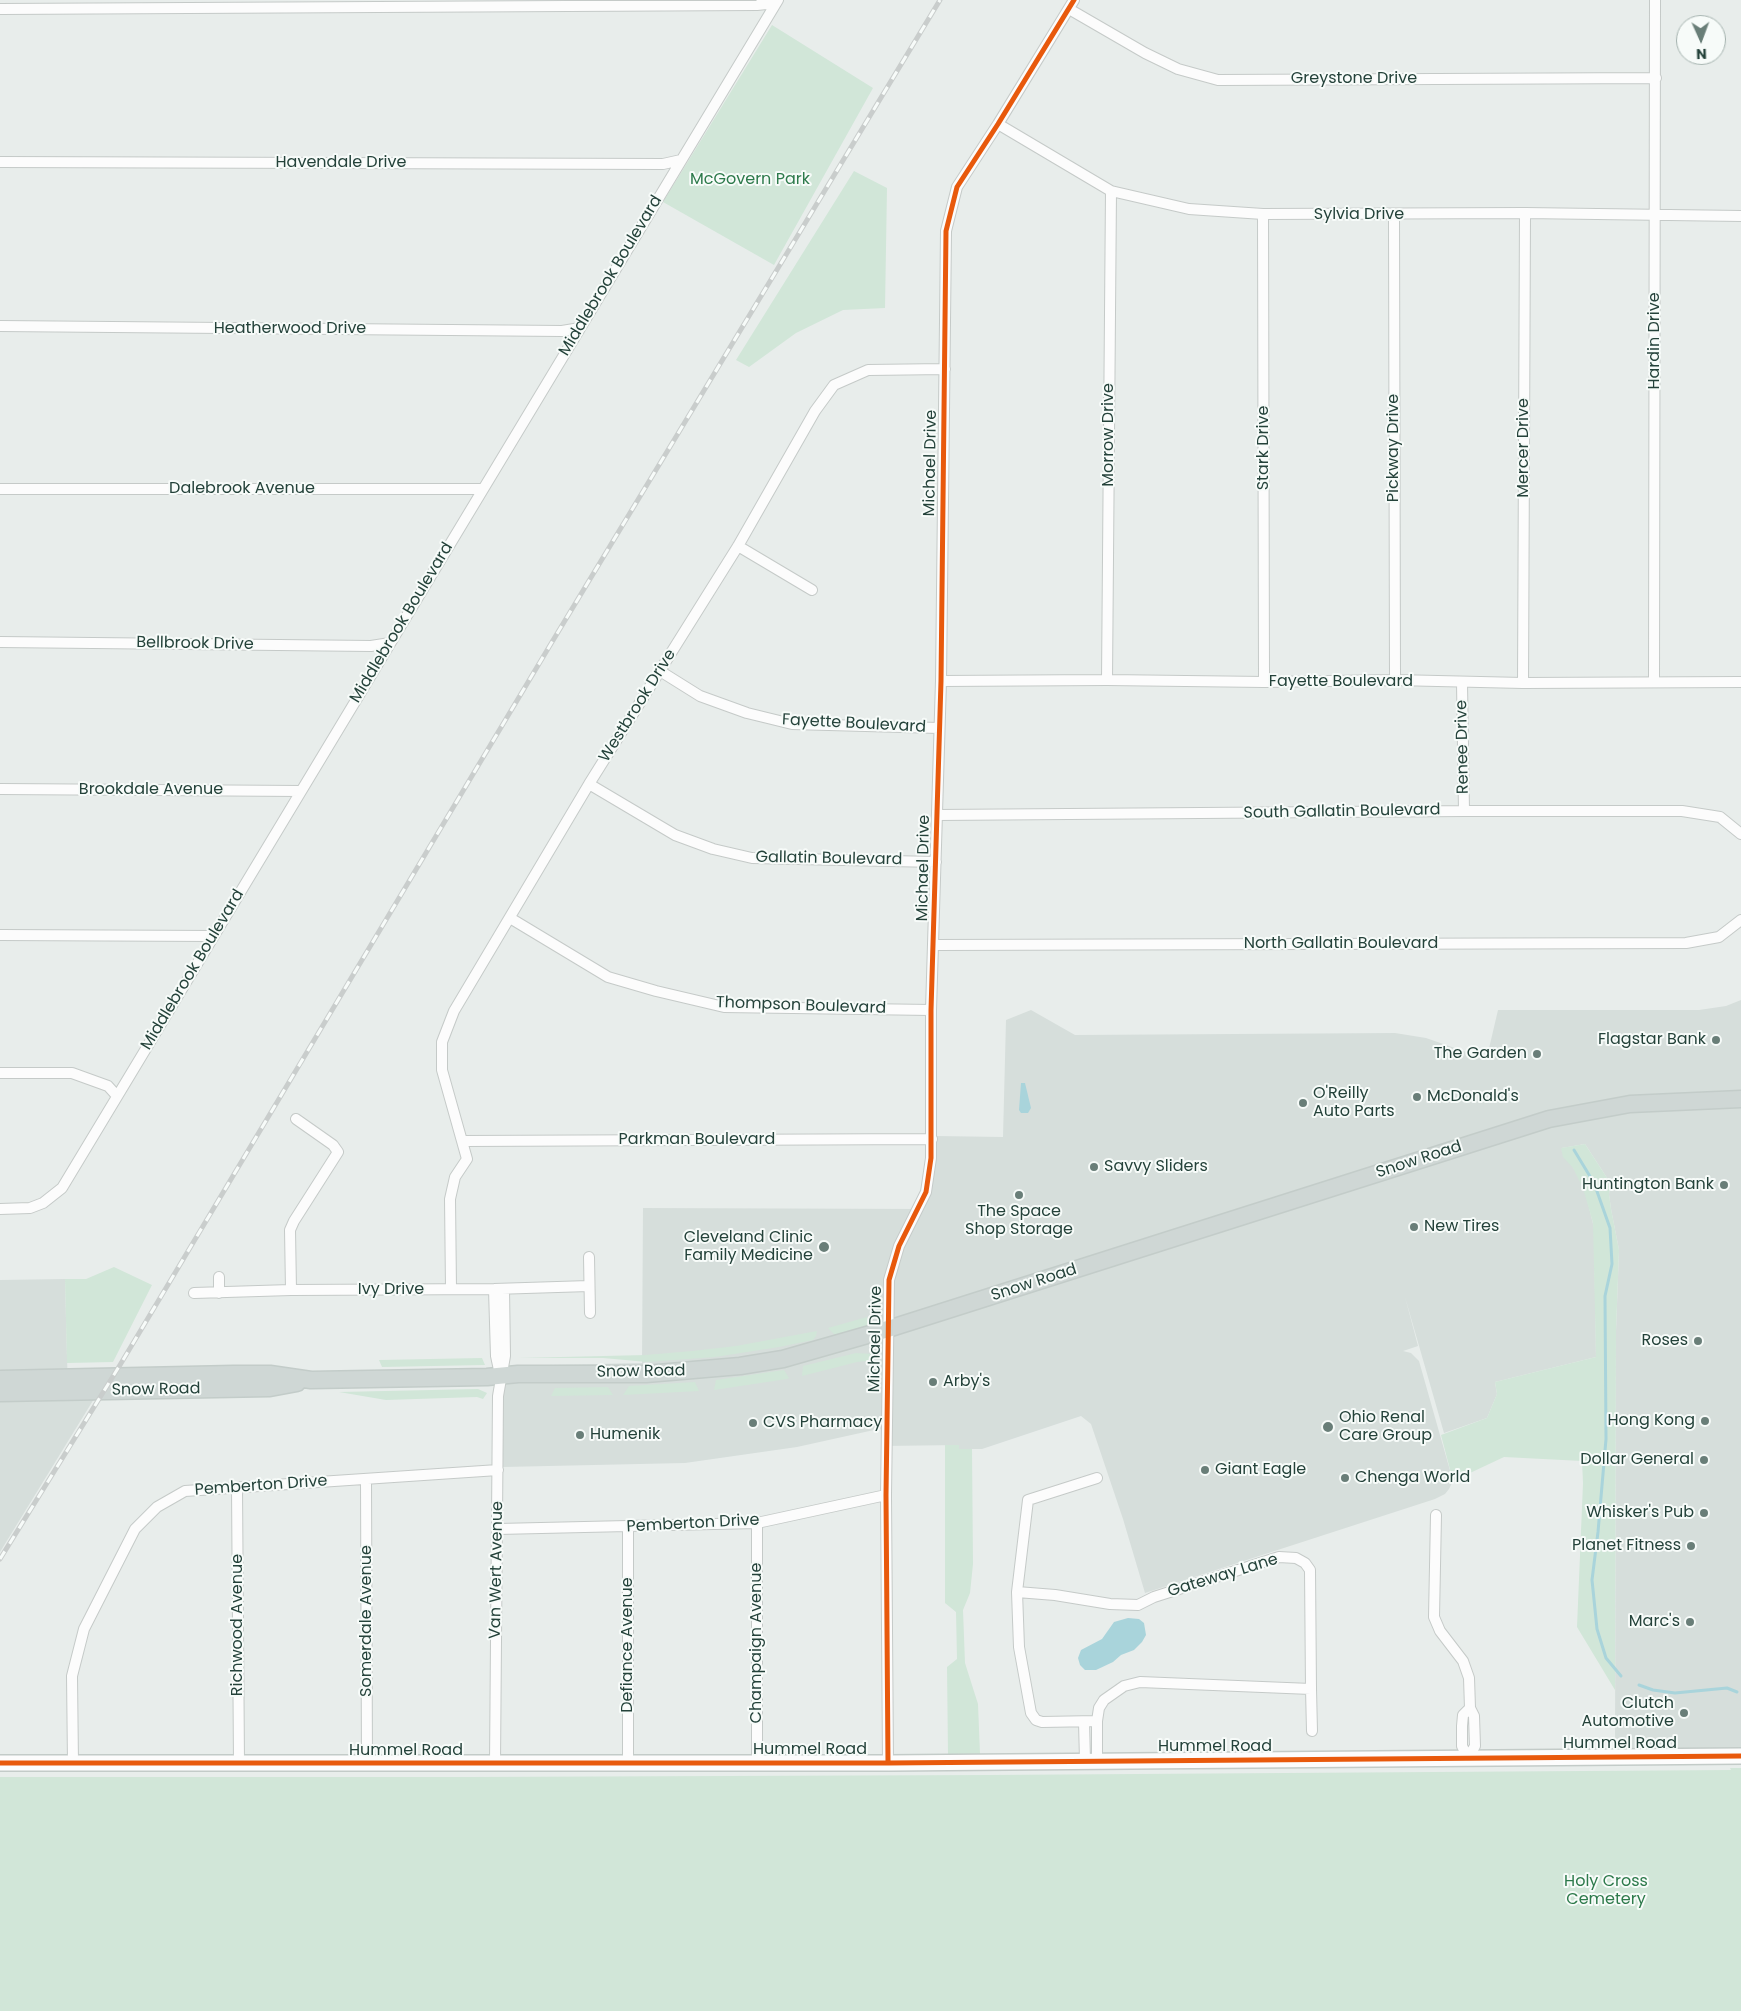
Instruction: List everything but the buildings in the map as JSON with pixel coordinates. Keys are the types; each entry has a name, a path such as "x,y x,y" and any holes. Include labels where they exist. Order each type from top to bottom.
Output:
{"main road":[{"name":"Snow Road","path":"0,1379 270,1374 311,1380 603,1372 646,1374 740,1366 783,1359 888,1329 1550,1119 1630,1104 1741,1099"},
{"name":"Snow Road","path":"0,1393 270,1388 311,1380"}],"street":[{"name":"Hardin Drive","path":"1654,681 1655,0"},
{"path":"0,9 757,5 777,1"},
{"name":"Middlebrook Boulevard","path":"0,1209 30,1208 43,1203 53,1197 71,1173 777,1"},
{"name":"Greystone Drive","path":"1071,5 1145,53 1178,69 1218,80 1656,78"},
{"name":"Michael Drive","path":"888,1762 886,1495 888,1329 891,1272 899,1246 926,1192 932,1139 931,1010 941,681 946,231 957,187 1071,5"},
{"name":"Sylvia Drive","path":"998,124 1111,191 1188,209 1263,214 1525,213 1741,216"},
{"name":"Havendale Drive","path":"0,162 663,164 682,160"},
{"name":"Morrow Drive","path":"1108,680 1111,191"},
{"name":"Mercer Drive","path":"1523,683 1525,213"},
{"name":"Stark Drive","path":"1263,214 1264,682"},
{"name":"Pickway Drive","path":"1394,215 1395,680"},
{"name":"Heatherwood Drive","path":"0,326 552,330 580,328"},
{"name":"Westbrook Drive","path":"451,1290 450,1199 455,1177 467,1160 442,1070 442,1042 454,1011 589,784 738,546 814,411 834,384 868,370 945,369"},
{"name":"Dalebrook Avenue","path":"0,489 483,488"},
{"path":"738,546 812,590"},
{"name":"Bellbrook Drive","path":"0,642 371,646 390,644"},
{"name":"Fayette Boulevard","path":"660,671 700,696 747,714 792,724 939,728"},
{"name":"Fayette Boulevard","path":"941,681 1108,680 1264,682 1395,680 1462,683 1741,682"},
{"name":"Renee Drive","path":"1462,683 1464,810"},
{"name":"Gallatin Boulevard","path":"589,784 675,835 713,849 752,858 936,862"},
{"name":"Brookdale Avenue","path":"0,789 301,791"},
{"name":"South Gallatin Boulevard","path":"937,815 1464,810 1682,811 1720,817 1741,834"},
{"name":"Thompson Boulevard","path":"510,918 608,977 656,991 724,1006 931,1010"},
{"name":"North Gallatin Boulevard","path":"934,945 1686,943 1719,937 1741,920"},
{"path":"0,935 214,936"},
{"path":"0,1073 72,1073 108,1086 118,1096"},
{"path":"291,1290 290,1230 338,1152 333,1145 296,1119"},
{"name":"Parkman Boulevard","path":"463,1141 932,1139"},
{"path":"589,1257 590,1313"},
{"path":"219,1276 220,1293"},
{"name":"Ivy Drive","path":"194,1293 291,1290 451,1290 589,1286"},
{"name":"Van Wert Avenue","path":"495,1763 498,1396 505,1356 499,1289"},
{"name":"Pemberton Drive","path":"73,1763 72,1676 84,1629 135,1529 157,1507 185,1491 237,1486 498,1470"},
{"path":"1097,1478 1028,1500 1016,1592 1019,1647 1031,1713 1036,1720 1042,1722 1097,1722"},
{"name":"Somerdale Avenue","path":"366,1479 367,1764"},
{"name":"Richwood Avenue","path":"237,1486 239,1763"},
{"name":"Pemberton Drive","path":"498,1529 757,1523 886,1495"},
{"path":"1436,1515 1434,1617 1440,1631 1457,1652 1466,1668 1470,1687 1470,1708 1464,1715 1462,1746 1468,1758"},
{"name":"Champaign Avenue","path":"757,1523 757,1763"},
{"name":"Defiance Avenue","path":"628,1527 628,1764"},
{"name":"Gateway Lane","path":"1016,1592 1055,1595 1110,1604 1138,1605 1154,1597 1279,1557 1296,1558 1305,1563 1310,1570 1312,1731"},
{"path":"1091,1760 1099,1708 1104,1700 1124,1686 1140,1682 1311,1689"},
{"path":"1084,1722 1091,1760"},
{"name":"Hummel Road","path":"0,1763 628,1764 1741,1756"}],"shaded area":[{"path":"1741,1000 1741,1751 1615,1753 1616,1331 1619,1250 1609,1194 1611,1184 1585,1144 1562,1148 1584,1186 1594,1228 1596,1357 1495,1382 1497,1394 1487,1418 1444,1433 1405,1297 1418,1346 1403,1351 1411,1353 1419,1361 1453,1481 1445,1494 1435,1499 1145,1593 1123,1519 1091,1424 1081,1416 982,1449 959,1449 959,1445 883,1446 883,1428 797,1447 685,1463 503,1467 503,1366 642,1363 643,1208 924,1209 931,1184 936,1136 1003,1137 1006,1020 1031,1010 1075,1035 1395,1033 1426,1038 1472,1054 1487,1057 1498,1010 1699,1010 1726,1006"},
{"path":"65,1279 68,1395 97,1394 0,1552 0,1280"}],"green space":[{"name":"McGovern Park","path":"772,25 873,88 774,265 663,202"},
{"path":"854,171 887,188 885,308 843,310 796,333 749,367 736,360"},
{"path":"1585,1144 1611,1184 1609,1194 1619,1250 1616,1331 1615,1690 1577,1627 1583,1483 1582,1461 1504,1457 1453,1481 1441,1435 1487,1418 1497,1394 1495,1382 1596,1357 1593,1223 1583,1188 1573,1168 1563,1157 1561,1148"},
{"path":"114,1267 152,1285 113,1362 67,1363 65,1279 86,1279"},
{"path":"867,1317 869,1325 864,1327 835,1335 828,1328"},
{"path":"817,1331 813,1340 715,1357 647,1362 603,1358 518,1358 646,1355 692,1351 736,1346"},
{"path":"856,1353 873,1354 873,1364 865,1361 857,1362 802,1376 803,1366"},
{"path":"482,1358 485,1365 382,1367 379,1360"},
{"path":"784,1370 789,1378 787,1379 714,1390 716,1380"},
{"path":"695,1382 699,1391 623,1395 629,1386"},
{"path":"608,1387 613,1395 551,1396 555,1388"},
{"path":"478,1389 487,1393 483,1399 477,1397 386,1400 339,1392"},
{"path":"945,1445 959,1445 959,1449 972,1449 973,1564 970,1593 963,1610 965,1663 978,1704 980,1754 948,1754 947,1667 957,1659 956,1612 945,1603"},
{"name":"Holy Cross Cemetery","path":"1730,1768 1741,1768 1741,2011 0,2011 0,1777 988,1775 1731,1770"}],"water":[{"path":"1021,1083 1025,1083 1031,1108 1028,1113 1021,1113 1019,1110"},
{"path":"1128,1618 1139,1619 1144,1623 1146,1635 1142,1642 1134,1650 1121,1655 1113,1662 1096,1670 1085,1670 1080,1665 1078,1658 1081,1650 1102,1639 1114,1622"}],"waterway":[{"path":"1574,1150 1594,1183 1610,1228 1612,1264 1605,1296 1606,1439 1592,1580 1597,1629 1606,1658 1621,1676"},
{"path":"1639,1685 1653,1690 1675,1693 1727,1688 1737,1692"}],"railway":[{"path":"0,1559 120,1365 552,642 940,0"}],"cycle path":[{"path":"888,1763 886,1495 889,1280 899,1246 926,1192 931,1158 931,1010 941,681 946,231 957,187 1074,0"},
{"path":"0,1763 888,1763 1741,1756"}],"place":[{"name":"Flagstar Bank","path":"1716,1040"},
{"name":"The Garden","path":"1537,1054"},
{"name":"McDonald's","path":"1417,1097"},
{"name":"O'Reilly Auto Parts","path":"1303,1103"},
{"name":"Savvy Sliders","path":"1094,1167"},
{"name":"Huntington Bank","path":"1724,1185"},
{"name":"The Space Shop Storage","path":"1019,1195"},
{"name":"New Tires","path":"1414,1227"},
{"name":"Cleveland Clinic Family Medicine","path":"824,1247"},
{"name":"Roses","path":"1698,1341"},
{"name":"Arby's","path":"933,1382"},
{"name":"Hong Kong","path":"1705,1421"},
{"name":"CVS Pharmacy","path":"753,1423"},
{"name":"Ohio Renal Care Group","path":"1328,1427"},
{"name":"Humenik","path":"580,1435"},
{"name":"Dollar General","path":"1704,1460"},
{"name":"Giant Eagle","path":"1205,1470"},
{"name":"Chenga World","path":"1345,1478"},
{"name":"Whisker's Pub","path":"1704,1513"},
{"name":"Planet Fitness","path":"1691,1546"},
{"name":"Marc's","path":"1690,1622"},
{"name":"Clutch Automotive","path":"1684,1713"}]}
